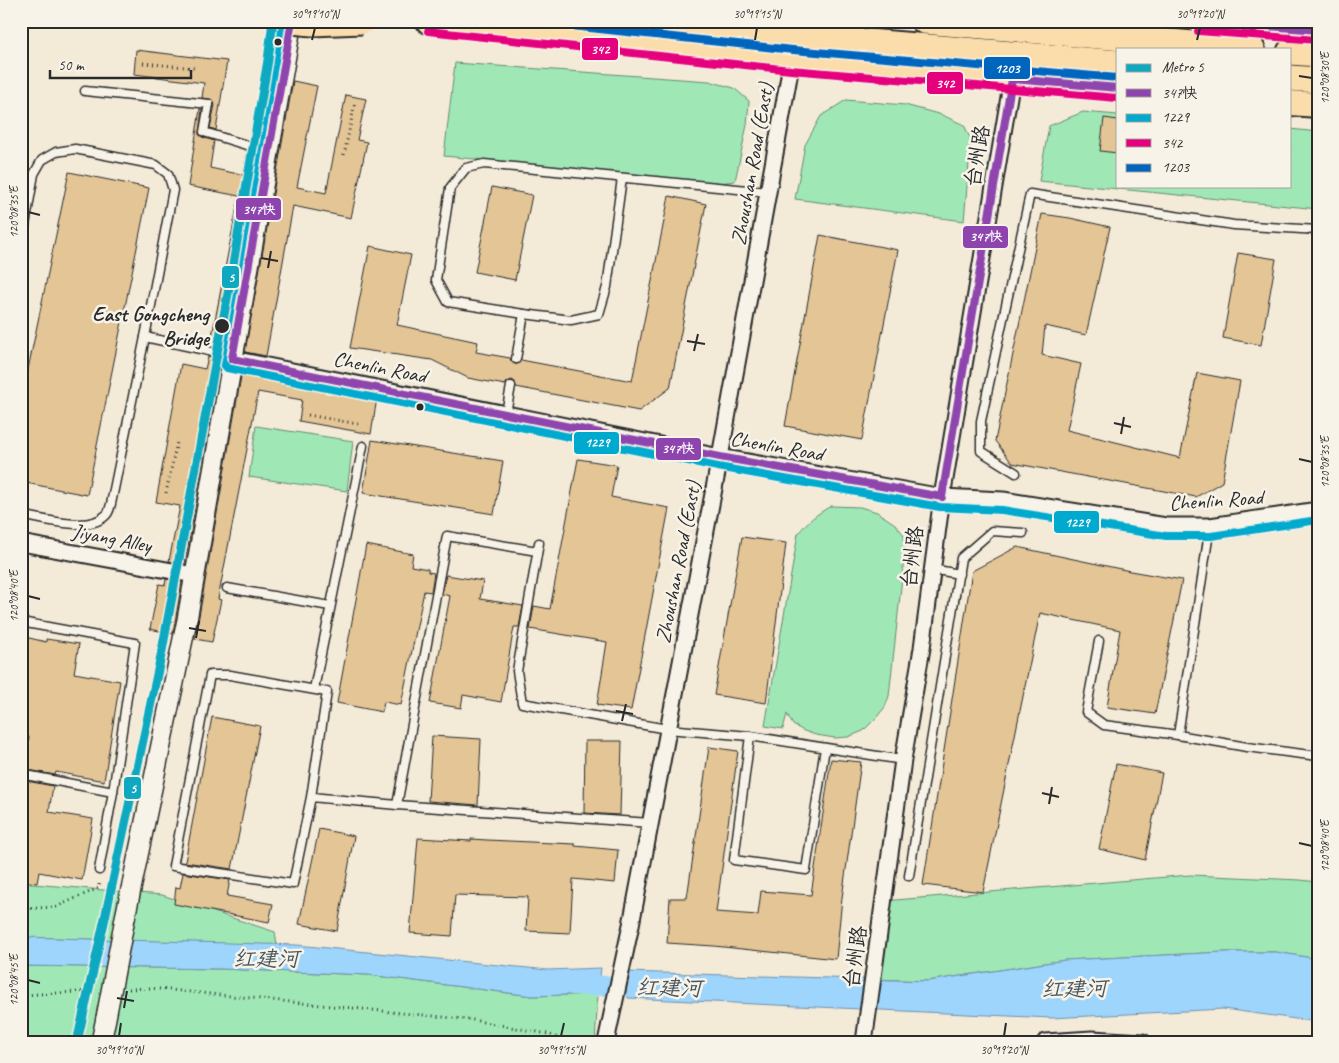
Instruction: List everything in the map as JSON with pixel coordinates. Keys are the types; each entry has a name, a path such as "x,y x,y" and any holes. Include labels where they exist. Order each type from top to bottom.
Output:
{"highway":[{"path":"292,21 312,23 362,21"},
{"path":"429,21 718,45 880,43"},
{"path":"620,21 1116,63"},
{"path":"924,21 1240,48"},
{"path":"1292,52 1318,54"},
{"path":"1292,78 1318,80"}],"main road":[{"path":"429,21 792,60 1116,88"},
{"path":"1199,21 1318,30"},
{"path":"1292,103 1318,105"}],"street":[{"path":"101,1042 187,620 292,21"},
{"name":"Zhoushan Road (East)","path":"606,1042 631,925 720,457 792,60"},
{"name":"台州路","path":"864,1042 903,760 922,648 942,497 1012,79"},
{"name":"Chenlin Road","path":"232,359 720,457 942,497 1003,500 1166,526 1210,526 1318,510"},
{"name":"Jiyang Alley","path":"21,542 194,575"},
{"path":"1045,1042 1092,1040 1143,1042"}],"lane":[{"path":"85,90 209,104 204,132 269,152"},
{"path":"21,248 34,174 42,160 56,152 75,149 156,165 168,174 173,190 145,337 111,504 107,515 93,523 74,524 21,515"},
{"path":"622,178 607,287 599,314 571,320 448,302 436,280 450,188 466,168 484,164 768,192"},
{"path":"1016,473 981,451 980,421 1030,194 1234,225 1318,230"},
{"path":"516,359 524,314"},
{"path":"145,337 205,350 232,359"},
{"path":"506,413 511,386"},
{"path":"314,689 363,446"},
{"path":"1178,735 1210,526"},
{"path":"909,876 962,558 992,531 1023,533"},
{"path":"397,805 447,536 537,551"},
{"path":"539,543 517,671 522,703 667,728 750,736 903,760"},
{"path":"932,569 959,574"},
{"path":"227,588 330,606"},
{"path":"21,622 135,643 113,792 99,870"},
{"path":"1099,641 1086,712 1104,725 1318,756"},
{"path":"210,675 230,675 327,692 311,797 293,884 173,866 210,675"},
{"path":"750,736 734,860 806,870 825,748"},
{"path":"21,774 113,792"},
{"path":"311,797 650,823"}],"path":[{"path":"144,63 195,68"},
{"path":"344,155 354,104"},
{"path":"308,415 358,424"},
{"path":"166,493 177,442"},
{"path":"21,908 56,907 99,888 99,870"},
{"path":"121,990 150,988 474,1020 548,1034 569,1042"},
{"path":"21,995 101,991"}],"green space":[{"path":"455,63 709,81 734,88 749,101 747,125 735,181 719,183 444,156"},
{"path":"846,100 905,105 942,115 964,125 971,140 964,221 795,199 805,145 821,116"},
{"path":"1083,112 1116,115 1116,188 1292,188 1292,129 1318,132 1318,209 1039,181 1049,126"},
{"path":"256,426 353,441 347,491 249,477"},
{"path":"831,506 860,507 877,512 895,524 904,535 905,550 889,696 885,707 863,731 848,737 835,738 804,731 793,725 787,714 783,729 765,726 798,534 813,518"},
{"path":"1190,875 1318,882 1318,959 1276,952 1225,952 1065,960 928,981 873,979 884,901"},
{"path":"21,883 162,895 275,932 277,945 21,937"},
{"path":"21,966 221,969 369,975 532,996 598,994 595,1042 21,1042"},
{"path":"635,1037 777,1042 627,1042"}],"water":[{"path":"21,937 297,945 548,970 601,968 598,994 532,996 369,975 221,969 21,966"},
{"path":"1225,952 1276,952 1318,959 1318,1022 1223,1009 1051,1018 628,998 627,972 928,981 1065,960"}],"building":[{"path":"136,50 227,61 216,130 210,128 214,102 210,99 202,98 204,83 134,74"},
{"path":"261,75 271,77 259,143 249,140"},
{"path":"293,81 317,86 297,187 326,193 346,95 366,99 357,140 367,142 351,218 293,206 266,356 245,352"},
{"path":"200,109 202,109 199,134 214,141 210,168 243,175 247,151 257,154 223,350 210,346 239,196 188,186"},
{"path":"1104,118 1116,120 1116,153 1100,151"},
{"path":"69,172 149,188 87,495 21,482 21,403"},
{"path":"492,187 532,195 515,280 475,272"},
{"path":"669,196 706,204 670,388 639,411 516,387 515,382 512,380 505,385 468,378 432,360 350,348 370,246 411,255 397,325 478,342 476,352 510,358 515,364 518,364 521,360 632,381"},
{"path":"1042,214 1110,227 1086,335 1045,326 1042,355 1081,364 1067,430 1180,458 1197,373 1240,381 1222,482 1196,497 1012,463 995,441"},
{"path":"820,235 898,250 862,440 785,426"},
{"path":"1238,253 1276,259 1261,345 1223,338"},
{"path":"208,357 221,361 185,564 169,561 180,506 156,502 181,364 205,369"},
{"path":"242,371 262,375 262,377 377,398 371,434 299,421 302,400 258,392 218,599 221,600 212,642 195,639"},
{"path":"372,440 503,461 494,514 363,493"},
{"path":"578,459 617,465 611,497 669,508 631,710 597,705 607,642 530,629 534,606 550,609"},
{"path":"742,537 786,543 766,703 714,695"},
{"path":"366,545 413,554 411,566 428,569 428,572 434,573 431,592 424,591 401,705 384,702 382,712 337,703"},
{"path":"1017,547 1182,580 1155,714 1107,707 1120,630 1040,613 983,892 923,885 972,571"},
{"path":"446,575 483,581 480,599 523,606 519,627 514,627 501,702 463,695 461,708 430,703 450,596 442,594"},
{"path":"166,579 182,582 173,634 150,629 159,584 165,585"},
{"path":"21,636 46,642 46,639 79,644 74,673 120,681 104,781 56,772 55,775 23,769 29,737 21,736"},
{"path":"212,717 260,726 232,869 185,862"},
{"path":"432,736 481,739 478,805 428,801"},
{"path":"585,741 622,741 620,815 584,813"},
{"path":"709,747 738,751 716,912 758,915 761,891 811,895 831,759 861,762 842,898 836,959 667,943 670,898 687,898"},
{"path":"1116,764 1162,773 1145,860 1099,849"},
{"path":"21,780 53,786 49,812 93,819 82,880 39,872 37,883 21,881"},
{"path":"319,829 354,836 337,931 299,924"},
{"path":"418,838 575,844 575,846 618,850 615,883 573,879 570,933 526,931 528,897 455,895 452,936 410,933"},
{"path":"183,873 230,880 227,896 273,904 269,922 174,904 176,887 180,888"}],"waterway":[{"name":"红建河","path":"572,985 655,987"}],"metro line":[{"name":"5","path":"77,1042 162,651 229,288 273,21"}],"transit line":[{"name":"1229","path":"282,21 222,357 223,363 227,368 718,467 940,507 1002,510 1166,536 1211,536 1318,520"},
{"name":"347快","path":"292,21 232,359 720,457 942,497 1012,79 1116,88"},
{"name":"1203","path":"525,21 793,50 1116,78"},
{"name":"347快","path":"1202,21 1318,30"},
{"name":"342","path":"428,31 791,70 1116,98"},
{"name":"342","path":"1198,31 1317,40"}],"place":[{"name":"East Gongcheng Bridge","path":"222,326"}]}
